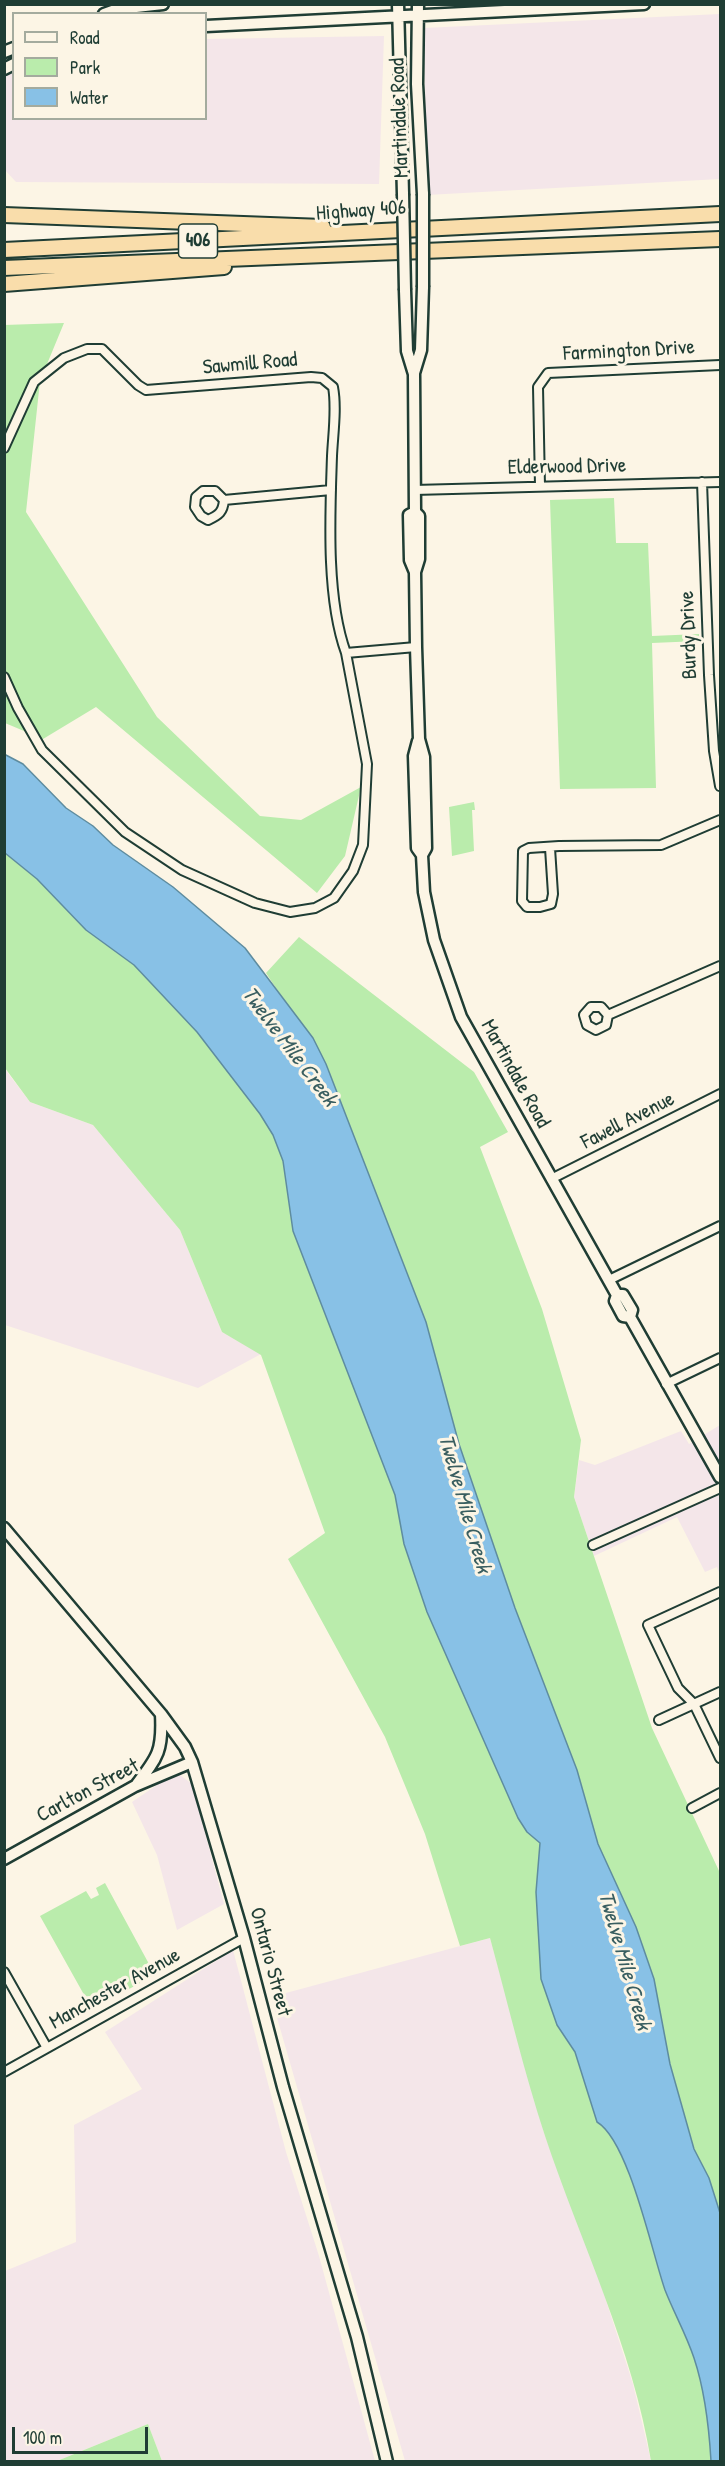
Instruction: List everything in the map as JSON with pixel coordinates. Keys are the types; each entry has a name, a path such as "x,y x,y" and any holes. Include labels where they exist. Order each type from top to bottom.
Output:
{"highway":[{"name":"Highway 406","path":"4,250 720,214"},
{"path":"4,215 388,230"},
{"name":"Highway 406","path":"4,268 720,238"},
{"path":"4,284 286,262 332,256"}],"main road":[{"path":"110,12 163,4"},
{"path":"207,26 397,10 644,4"},
{"name":"Martindale Road","path":"397,10 407,351 414,374"},
{"name":"Martindale Road","path":"418,10 417,84 423,194 423,287 421,350 414,374 414,490 415,512 418,516 419,559 415,572 419,739 424,757 426,849 422,855 424,892 434,940 457,1006 617,1295 623,1295 632,1310 630,1317 720,1477"},
{"name":"Ontario Street","path":"4,1528 161,1714 185,1747 192,1762 244,1938 283,2087 357,2337 387,2462"},
{"path":"135,1786 157,1758 162,1736 161,1714"},
{"name":"Carlton Street","path":"4,1859 135,1786 192,1762"}],"street":[{"name":"Sawmill Road","path":"4,448 34,382 63,358 87,349 102,349 146,390 311,377 322,378 333,387 331,490 334,603 367,764 363,845 353,871 334,898 315,908 290,912 255,903 182,870 125,832 42,750 18,708 4,677"},
{"name":"Farmington Drive","path":"540,486 538,387 548,373 720,365"},
{"name":"Burdy Drive","path":"702,482 709,675 714,751 720,786"},
{"name":"Elderwood Drive","path":"414,490 720,482"},
{"path":"225,500 331,490"},
{"path":"346,653 416,647"},
{"path":"550,848 553,894 551,904 527,907 522,901 523,851 529,848 661,845 720,819"},
{"path":"608,1015 720,966"},
{"name":"Fawell Avenue","path":"551,1179 720,1094"},
{"path":"609,1280 720,1226"},
{"path":"666,1384 720,1358"},
{"path":"593,1545 720,1488"},
{"path":"720,1592 648,1625 678,1688 694,1704 720,1758"},
{"path":"659,1720 720,1692"},
{"path":"692,1808 720,1793"},
{"name":"Manchester Avenue","path":"4,2072 244,1938"},
{"path":"4,1972 47,2048"}],"shaded area":[{"path":"720,14 720,179 427,195 424,28"},
{"path":"384,36 379,184 16,182 5,170 5,75 12,72 12,120 207,120 207,39"},
{"path":"4,1068 30,1102 93,1125 180,1230 222,1332 261,1354 198,1388 5,1325"},
{"path":"720,1425 720,1575 717,1567 705,1572 677,1517 594,1556 574,1497 579,1460 595,1465 681,1431 689,1444"},
{"path":"176,1772 192,1784 224,1904 177,1930 157,1855 132,1802"},
{"path":"490,1938 545,2136 593,2260 633,2384 651,2461 405,2461 271,1997"},
{"path":"233,1950 286,2152 319,2256 375,2461 162,2461 148,2424 57,2461 5,2462 5,2271 76,2242 74,2125 142,2089 105,2032"}],"green space":[{"path":"64,323 40,381 26,512 157,717 260,816 301,820 361,787 345,856 317,893 96,707 43,739 5,723 4,325"},
{"path":"614,498 616,543 648,543 652,636 699,634 699,641 652,643 656,788 560,789 550,500"},
{"path":"474,802 475,810 472,810 474,851 452,856 449,807"},
{"path":"5,853 37,879 86,930 134,965 197,1032 260,1114 273,1135 283,1161 293,1231 395,1495 404,1544 427,1612 518,1818 527,1832 540,1843 536,1892 557,2025 575,2052 597,2122 609,2133 619,2151 638,2199 665,2290 698,2371 706,2409 711,2461 651,2461 632,2378 605,2297 545,2136 490,1938 460,1946 425,1834 385,1737 288,1559 325,1533 261,1355 222,1332 180,1230 93,1125 30,1102 5,1068"},
{"path":"299,937 474,1072 508,1132 480,1147 542,1309 581,1440 574,1497 652,1728 720,1873 720,2213 709,2178 694,2149 670,2064 654,1979 636,1927 598,1844 577,1770 515,1608 459,1444 426,1322 326,1064 266,973"},
{"path":"105,1883 155,1975 92,2009 40,1916 86,1891 91,1899 99,1895 96,1888"},
{"path":"148,2424 162,2461 57,2461"}],"water":[{"name":"Twelve Mile Creek","path":"4,754 23,764 66,808 93,826 113,845 173,887 245,948 313,1038 326,1064 426,1322 459,1444 515,1608 577,1770 598,1844 636,1927 654,1979 670,2064 694,2149 709,2178 720,2213 720,2461 711,2461 706,2409 698,2371 665,2290 629,2174 609,2133 597,2122 575,2052 557,2025 541,1979 536,1892 540,1843 527,1832 518,1818 427,1612 404,1544 395,1495 293,1231 283,1161 273,1135 260,1114 197,1032 134,965 86,930 37,879 5,853"}]}
